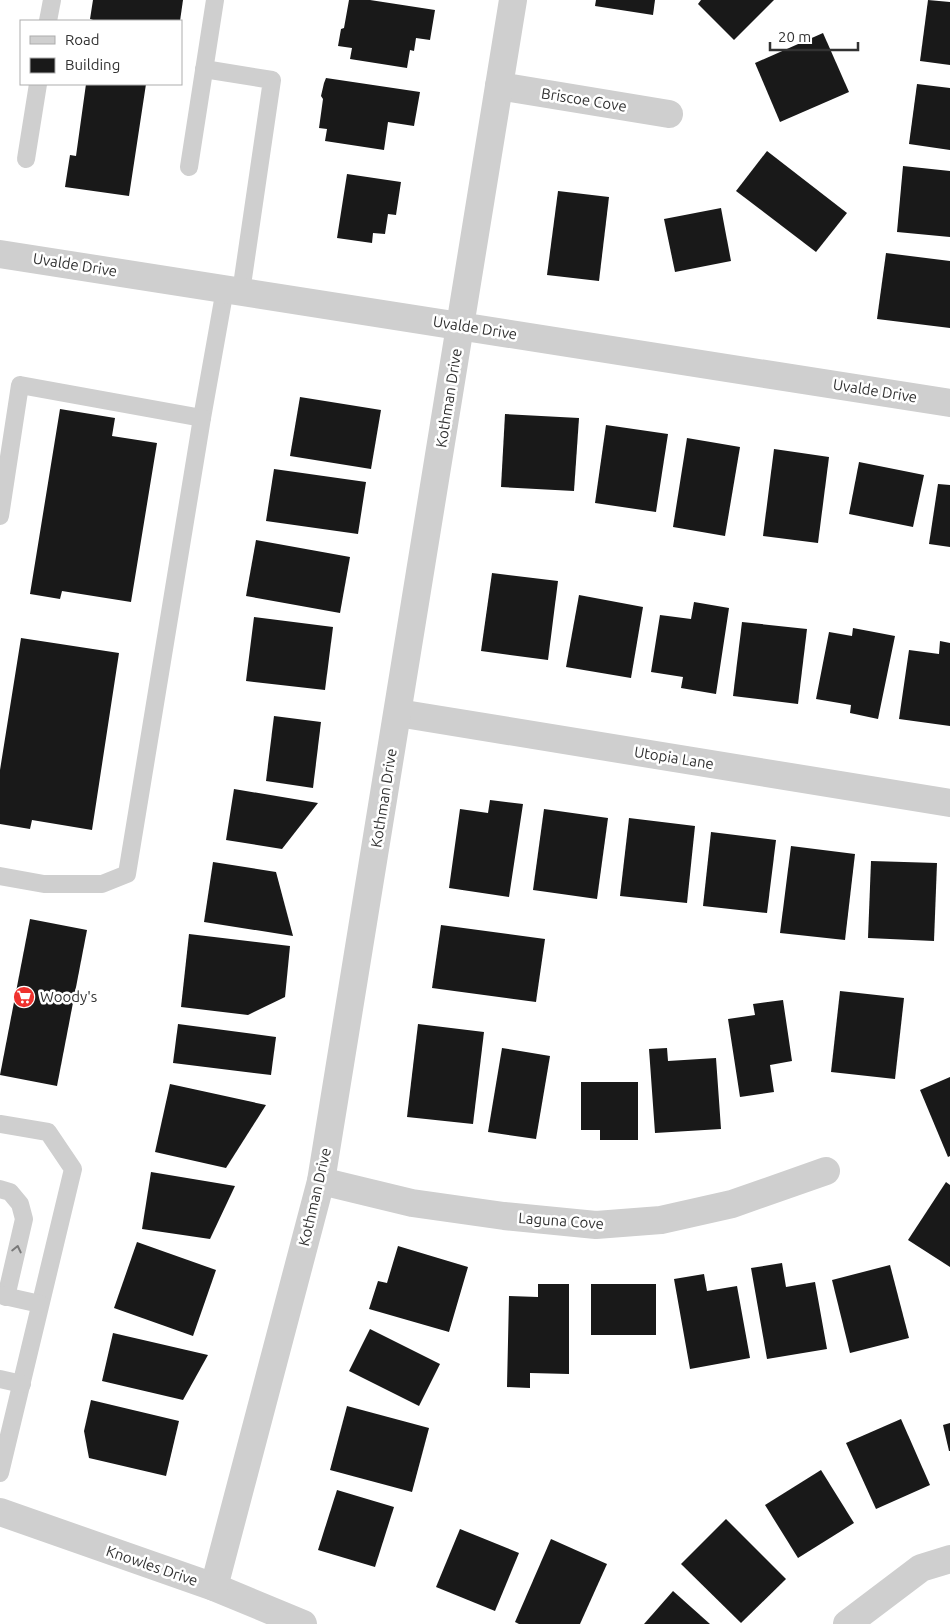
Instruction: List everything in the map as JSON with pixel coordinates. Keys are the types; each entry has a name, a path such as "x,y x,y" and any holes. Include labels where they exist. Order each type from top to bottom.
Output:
{"street":[{"name":"Kothman Drive","path":"214,1587 321,1181 514,0"},
{"name":"Briscoe Cove","path":"499,86 669,114"},
{"name":"Uvalde Drive","path":"0,254 950,403"},
{"name":"Utopia Lane","path":"398,714 950,803"},
{"name":"Laguna Cove","path":"321,1181 412,1203 504,1216 596,1225 661,1220 732,1204 826,1171"},
{"name":"Knowles Drive","path":"0,1512 214,1587 303,1624"},
{"path":"847,1624 921,1568 950,1559"}],"lane":[{"path":"48,20 52,0"},
{"path":"189,167 214,0"},
{"path":"0,876 44,884 102,884 128,874 202,418 233,290 272,80 204,70"},
{"path":"26,158 38,85"},
{"path":"0,516 20,385 202,418"},
{"path":"0,1124 48,1132 73,1169 0,1473"},
{"path":"0,1189 10,1192 20,1204 24,1219 3,1296 40,1304"},
{"path":"0,1379 22,1384"}],"building":[{"path":"93,0 183,0 180,20 90,19"},
{"path":"349,0 370,0 435,10 430,40 416,38 414,51 410,50 407,68 350,59 352,48 338,46 341,29 344,28"},
{"path":"596,0 655,0 653,15 595,6"},
{"path":"701,0 774,0 734,40 698,4"},
{"path":"928,0 950,2 950,65 920,61"},
{"path":"823,33 849,92 780,122 755,63"},
{"path":"326,78 420,92 414,126 388,122 384,150 325,141 327,129 319,128 323,99 321,96"},
{"path":"917,84 950,88 950,150 909,144"},
{"path":"86,85 146,85 129,196 65,187 70,155 76,156"},
{"path":"767,151 847,213 816,252 736,191"},
{"path":"903,166 950,171 950,237 897,232"},
{"path":"347,174 401,182 396,215 388,214 385,234 373,233 372,243 337,238"},
{"path":"558,191 609,197 599,281 547,275"},
{"path":"721,208 731,261 675,272 664,219"},
{"path":"886,253 950,261 950,328 877,319"},
{"path":"300,397 381,410 371,469 290,456"},
{"path":"60,409 115,418 112,436 157,443 131,602 62,591 60,599 30,594"},
{"path":"505,414 579,418 574,491 501,487"},
{"path":"606,425 668,434 656,512 595,503"},
{"path":"687,438 740,447 725,536 673,527"},
{"path":"774,449 829,457 818,543 763,536"},
{"path":"859,462 924,475 913,527 849,514"},
{"path":"274,469 366,482 358,534 266,521"},
{"path":"938,484 950,485 950,547 929,544"},
{"path":"256,540 350,557 340,613 246,596"},
{"path":"492,573 558,581 548,660 481,651"},
{"path":"579,595 643,607 631,678 566,667"},
{"path":"694,602 729,608 716,694 681,688 683,677 651,672 660,615 691,619"},
{"path":"254,617 333,627 325,690 246,681"},
{"path":"742,622 807,629 798,704 733,696"},
{"path":"853,628 895,636 878,719 850,713 851,705 816,699 829,632 852,636"},
{"path":"21,638 119,653 92,830 32,820 30,829 0,824 0,770"},
{"path":"940,641 950,643 950,726 899,719 909,650 939,654"},
{"path":"274,716 321,722 313,788 266,781"},
{"path":"234,789 318,803 282,849 226,840"},
{"path":"490,800 523,804 509,897 449,888 460,809 488,813"},
{"path":"544,809 608,818 597,899 533,890"},
{"path":"629,818 695,826 687,903 620,896"},
{"path":"711,832 776,840 767,913 703,906"},
{"path":"791,846 855,854 845,940 780,933"},
{"path":"871,861 937,863 934,941 868,938"},
{"path":"213,862 276,872 293,936 204,922"},
{"path":"30,919 87,930 57,1086 0,1075"},
{"path":"441,925 545,939 536,1002 432,988"},
{"path":"189,934 290,946 285,997 248,1015 181,1007"},
{"path":"840,991 904,998 895,1079 831,1072"},
{"path":"783,1000 792,1061 770,1065 774,1092 740,1097 728,1019 755,1015 753,1004"},
{"path":"178,1024 276,1037 271,1075 173,1063"},
{"path":"418,1024 484,1032 473,1124 407,1117"},
{"path":"502,1048 550,1056 536,1139 488,1132"},
{"path":"667,1048 668,1061 716,1058 721,1129 655,1133 649,1049"},
{"path":"950,1077 950,1156 948,1157 920,1090"},
{"path":"581,1082 638,1082 638,1140 600,1140 600,1130 581,1130"},
{"path":"170,1084 266,1105 226,1168 155,1152"},
{"path":"151,1172 235,1186 210,1239 142,1229"},
{"path":"946,1182 950,1185 950,1267 908,1240"},
{"path":"137,1242 216,1270 193,1336 114,1308"},
{"path":"398,1246 468,1267 449,1332 369,1309 378,1281 387,1283"},
{"path":"782,1263 786,1287 815,1282 827,1349 767,1359 751,1268"},
{"path":"890,1265 909,1338 850,1353 832,1280"},
{"path":"704,1274 707,1291 737,1286 750,1358 690,1369 674,1279"},
{"path":"538,1284 569,1284 569,1374 530,1373 530,1388 507,1387 509,1296 538,1297"},
{"path":"591,1284 656,1284 656,1335 591,1335"},
{"path":"370,1329 440,1364 419,1406 349,1371"},
{"path":"113,1333 208,1355 183,1400 102,1381"},
{"path":"91,1400 179,1421 166,1476 89,1458 84,1431"},
{"path":"347,1406 429,1428 412,1492 330,1470"},
{"path":"901,1419 930,1485 876,1509 846,1443"},
{"path":"950,1423 950,1451 949,1451 943,1425"},
{"path":"821,1470 854,1523 798,1558 765,1505"},
{"path":"337,1490 394,1507 375,1567 318,1550"},
{"path":"726,1519 786,1579 741,1623 681,1564"},
{"path":"460,1529 519,1553 495,1611 436,1587"},
{"path":"551,1539 607,1564 580,1624 519,1624 515,1622"},
{"path":"673,1591 710,1624 644,1624"}],"place":[{"name":"Woody's","path":"24,997"}]}
